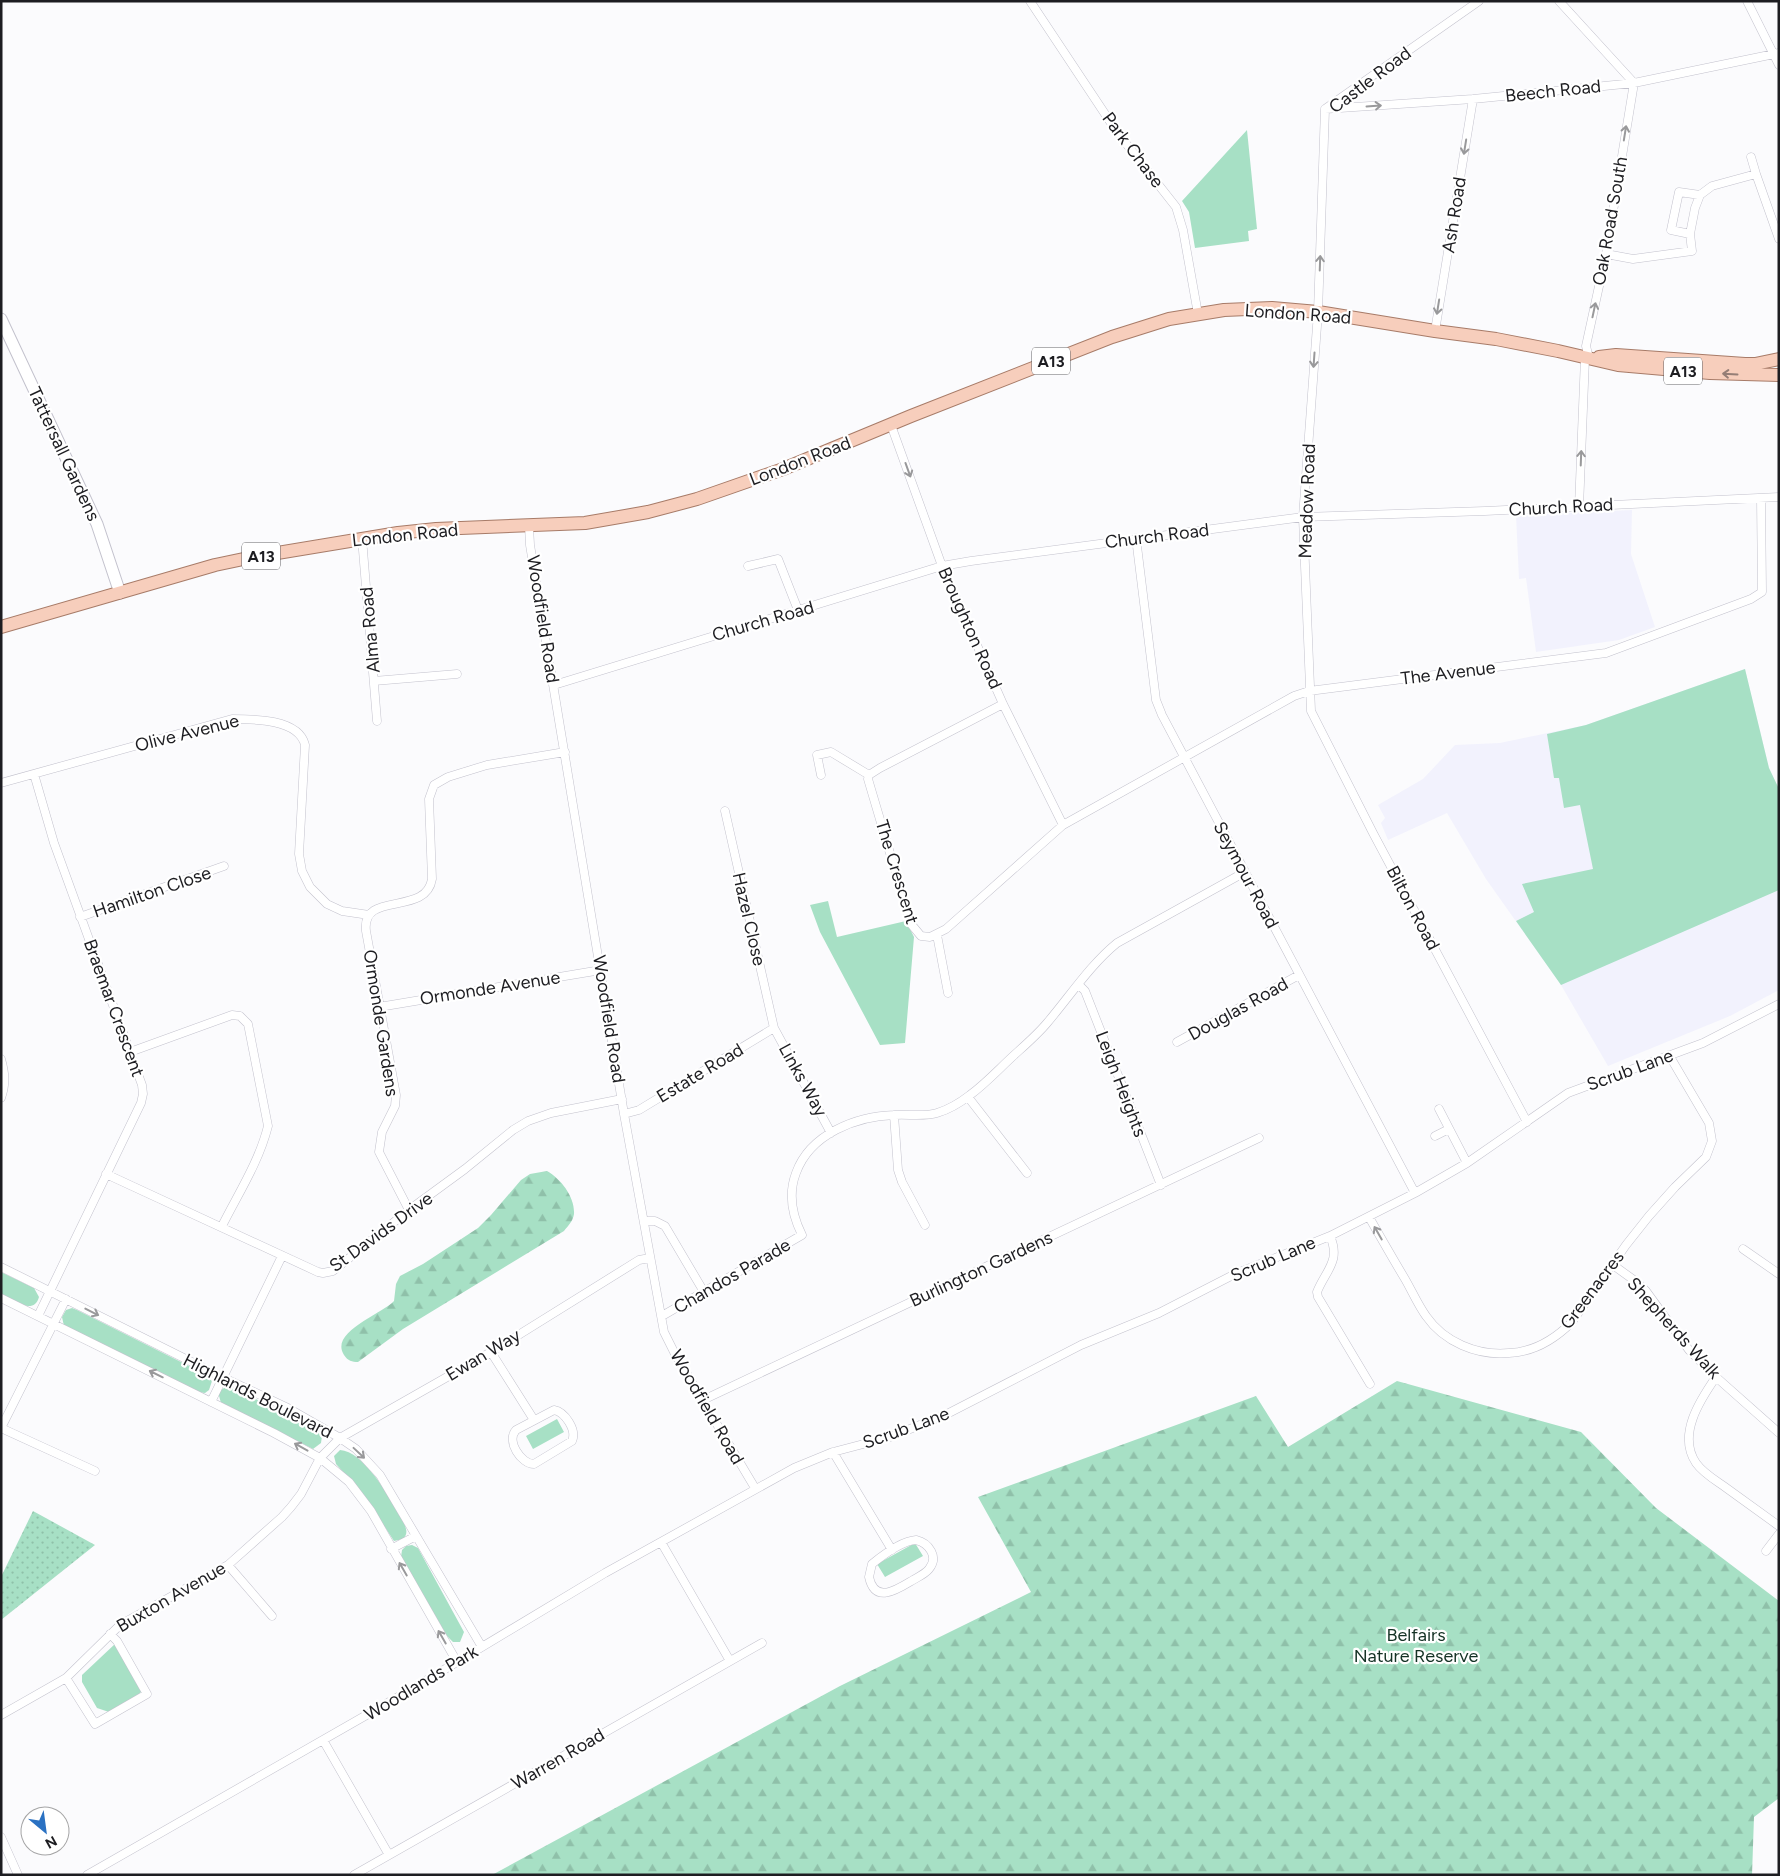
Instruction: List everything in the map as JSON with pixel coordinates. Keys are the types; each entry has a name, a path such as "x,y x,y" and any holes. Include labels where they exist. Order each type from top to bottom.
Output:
{"main road":[{"name":"London Road","path":"1,627 224,563 362,538 436,529 585,523 648,512 696,499 783,469 891,424 1112,337 1169,319 1198,314 1231,309 1272,308 1318,312 1496,339 1587,358"},
{"name":"A13","path":"1587,358 1616,355 1745,364 1779,359"},
{"name":"A13","path":"1587,358 1618,365 1710,373 1779,375"},
{"name":"A13","path":"1669,359 1672,364 1705,367 1710,373"}],"street":[{"name":"Park Chase","path":"1030,1 1117,132 1176,207 1183,230 1198,314"},
{"name":"Castle Road","path":"1318,312 1325,109 1478,1"},
{"path":"1558,1 1634,83"},
{"path":"1747,1 1776,54 1779,65"},
{"name":"Beech Road","path":"1325,109 1473,99 1634,83 1776,54"},
{"name":"Oak Road South","path":"1579,507 1587,358 1586,346 1606,254 1634,83"},
{"name":"Ash Road","path":"1434,331 1473,99"},
{"path":"1751,157 1779,239"},
{"path":"1606,254 1633,259 1692,251 1690,234 1695,208 1700,195 1712,186 1756,174"},
{"path":"1690,234 1671,230 1678,192 1700,195"},
{"name":"Meadow Road","path":"1309,691 1303,517 1318,312"},
{"name":"Tattersall Gardens","path":"1,319 97,524 120,593"},
{"name":"Broughton Road","path":"891,424 942,566 1003,704 1063,825"},
{"name":"Church Road","path":"554,684 942,566 971,561 1303,517 1579,507 1779,497"},
{"name":"The Avenue","path":"1063,825 1294,696 1309,691 1606,653 1751,599 1762,592 1761,498"},
{"name":"Woodfield Road","path":"529,526 624,1114 664,1332 755,1488"},
{"name":"Alma Road","path":"362,538 377,721"},
{"name":"Seymour Road","path":"1136,538 1156,700 1162,715 1415,1193"},
{"path":"748,566 778,559 798,610"},
{"path":"374,681 457,674"},
{"name":"Bilton Road","path":"1309,691 1311,711 1317,727 1527,1122"},
{"path":"821,775 817,755 832,752 869,775 1003,704"},
{"name":"Olive Avenue","path":"1,783 232,719 268,720 278,723 298,733 303,739 305,746 299,854 305,880 315,894 327,904 342,911 369,916"},
{"path":"369,916 374,910 422,897 430,888 432,879 428,799 438,782 454,774 487,764 565,752"},
{"name":"Braemar Crescent","path":"34,774 54,843 142,1085 141,1103 38,1316"},
{"name":"The Crescent","path":"869,775 868,779 911,924 921,936 930,937 946,929 1063,825"},
{"name":"Hazel Close","path":"725,811 774,1028"},
{"name":"Hamilton Close","path":"80,917 224,866"},
{"path":"831,1133 858,1121 894,1115 936,1114 968,1097 1034,1037 1100,959 1117,943 1245,872"},
{"name":"Ormonde Gardens","path":"369,916 366,926 396,1095 395,1106 382,1132 379,1152 409,1210"},
{"path":"937,934 948,993"},
{"name":"Ormonde Avenue","path":"379,1006 601,970"},
{"name":"Douglas Road","path":"1177,1042 1299,975"},
{"name":"Leigh Heights","path":"1079,985 1085,991 1161,1185"},
{"name":"Scrub Lane","path":"755,1488 794,1468 833,1452 890,1437 945,1415 1081,1345 1159,1312 1235,1274 1330,1236 1415,1193 1467,1163 1568,1094 1703,1043 1779,1004"},
{"path":"130,1052 232,1015 240,1016 248,1024 268,1126 258,1156 222,1226"},
{"name":"Estate Road","path":"624,1114 639,1110 774,1028"},
{"name":"Links Way","path":"774,1028 831,1133"},
{"name":"Greenacres","path":"1369,1216 1426,1316 1446,1335 1460,1344 1481,1352 1492,1353 1525,1351 1546,1343 1556,1337 1572,1322 1649,1216 1702,1161 1711,1147 1712,1135 1709,1124 1668,1055"},
{"path":"1,1059 5,1074 5,1087 1,1098"},
{"path":"968,1097 1027,1173"},
{"name":"St Davids Drive","path":"106,1174 322,1273 333,1271 409,1210 454,1178 498,1141 528,1121 551,1113 622,1099"},
{"path":"1439,1110 1467,1163"},
{"path":"894,1115 898,1170 902,1182 925,1225"},
{"path":"1435,1136 1449,1129"},
{"name":"Chandos Parade","path":"662,1316 802,1235 792,1208 791,1198 794,1178 808,1152 831,1133"},
{"name":"Burlington Gardens","path":"703,1400 1259,1138"},
{"path":"644,1222 655,1221 665,1226 704,1292"},
{"path":"1330,1236 1335,1253 1332,1266 1317,1292 1318,1297 1370,1384"},
{"path":"1743,1249 1779,1274"},
{"path":"210,1402 282,1256"},
{"name":"Ewan Way","path":"320,1458 340,1438 490,1352 639,1260 650,1258"},
{"name":"Shepherds Walk","path":"1613,1265 1646,1291 1689,1350 1716,1377 1779,1433"},
{"name":"Highlands Boulevard","path":"1,1266 286,1407 340,1438 356,1450 380,1475 482,1647"},
{"name":"Highlands Boulevard","path":"1,1298 274,1433 320,1458 342,1476 361,1496 457,1662"},
{"path":"66,1299 1,1428 95,1471"},
{"path":"490,1352 534,1420"},
{"path":"1716,1377 1703,1396 1693,1418 1688,1440 1693,1458 1705,1472 1779,1526"},
{"path":"554,1410 558,1410 563,1413 574,1434 570,1444 531,1464 523,1460 511,1438 516,1430 534,1420 554,1410"},
{"path":"833,1452 892,1550"},
{"name":"Buxton Avenue","path":"1,1714 66,1678 120,1625 228,1565 291,1507 301,1494 320,1458"},
{"name":"Woodlands Park","path":"87,1875 457,1662 541,1610 755,1488"},
{"path":"1766,1551 1779,1534"},
{"path":"391,1549 416,1536"},
{"path":"911,1540 921,1541 929,1546 932,1564 928,1571 890,1593 882,1592 872,1585 869,1572 872,1564 892,1550 911,1540"},
{"path":"661,1542 730,1661"},
{"path":"228,1565 272,1616"},
{"path":"66,1678 95,1724 147,1694 117,1641 110,1634"},
{"name":"Warren Road","path":"354,1875 762,1642"},
{"path":"323,1740 389,1855"},
{"path":"1,1838 18,1875"}],"shaded area":[{"path":"1632,510 1631,554 1655,627 1619,640 1536,652 1526,578 1519,579 1516,515"},
{"path":"1745,669 1769,768 1779,789 1779,990 1730,1016 1608,1066 1561,985 1486,879 1447,813 1388,840 1381,823 1385,818 1378,805 1423,779 1455,745 1500,743 1586,725"}],"green space":[{"path":"1247,130 1257,229 1248,231 1249,241 1195,248 1189,212 1182,201"},
{"path":"1745,669 1769,768 1779,789 1779,890 1561,985 1516,921 1534,912 1522,884 1593,869 1580,805 1564,808 1559,778 1554,778 1547,734 1586,725"},
{"path":"828,901 837,937 906,921 914,937 905,1043 880,1045 820,932 810,905"},
{"path":"547,1171 566,1189 574,1208 573,1217 564,1231 403,1329 358,1362 350,1361 344,1355 341,1347 350,1331 394,1301 396,1284 400,1276 423,1264 478,1228 521,1180 530,1174"},
{"path":"1,1272 34,1288 39,1297 36,1303 28,1306 23,1305 1,1295"},
{"path":"72,1308 207,1375 212,1381 209,1390 205,1393 198,1392 64,1326 62,1317 66,1310"},
{"name":"Belfairs Nature Reserve","path":"1397,1381 1581,1432 1656,1508 1779,1601 1779,1798 1754,1817 1752,1875 492,1875 840,1686 1031,1592 978,1497 1256,1396 1288,1447"},
{"path":"227,1386 286,1413 320,1434 322,1436 321,1443 313,1449 221,1403 218,1392"},
{"path":"557,1419 564,1432 533,1449 526,1436"},
{"path":"340,1450 349,1452 357,1457 381,1484 405,1524 406,1536 403,1539 394,1541 363,1494 336,1464 334,1456"},
{"path":"33,1511 95,1545 1,1620 1,1577"},
{"path":"915,1543 923,1556 885,1577 877,1564"},
{"path":"412,1545 418,1548 464,1632 460,1642 453,1642 447,1636 401,1557 402,1550 406,1546"},
{"path":"116,1643 142,1691 109,1712 97,1708 82,1682 82,1675"}]}
